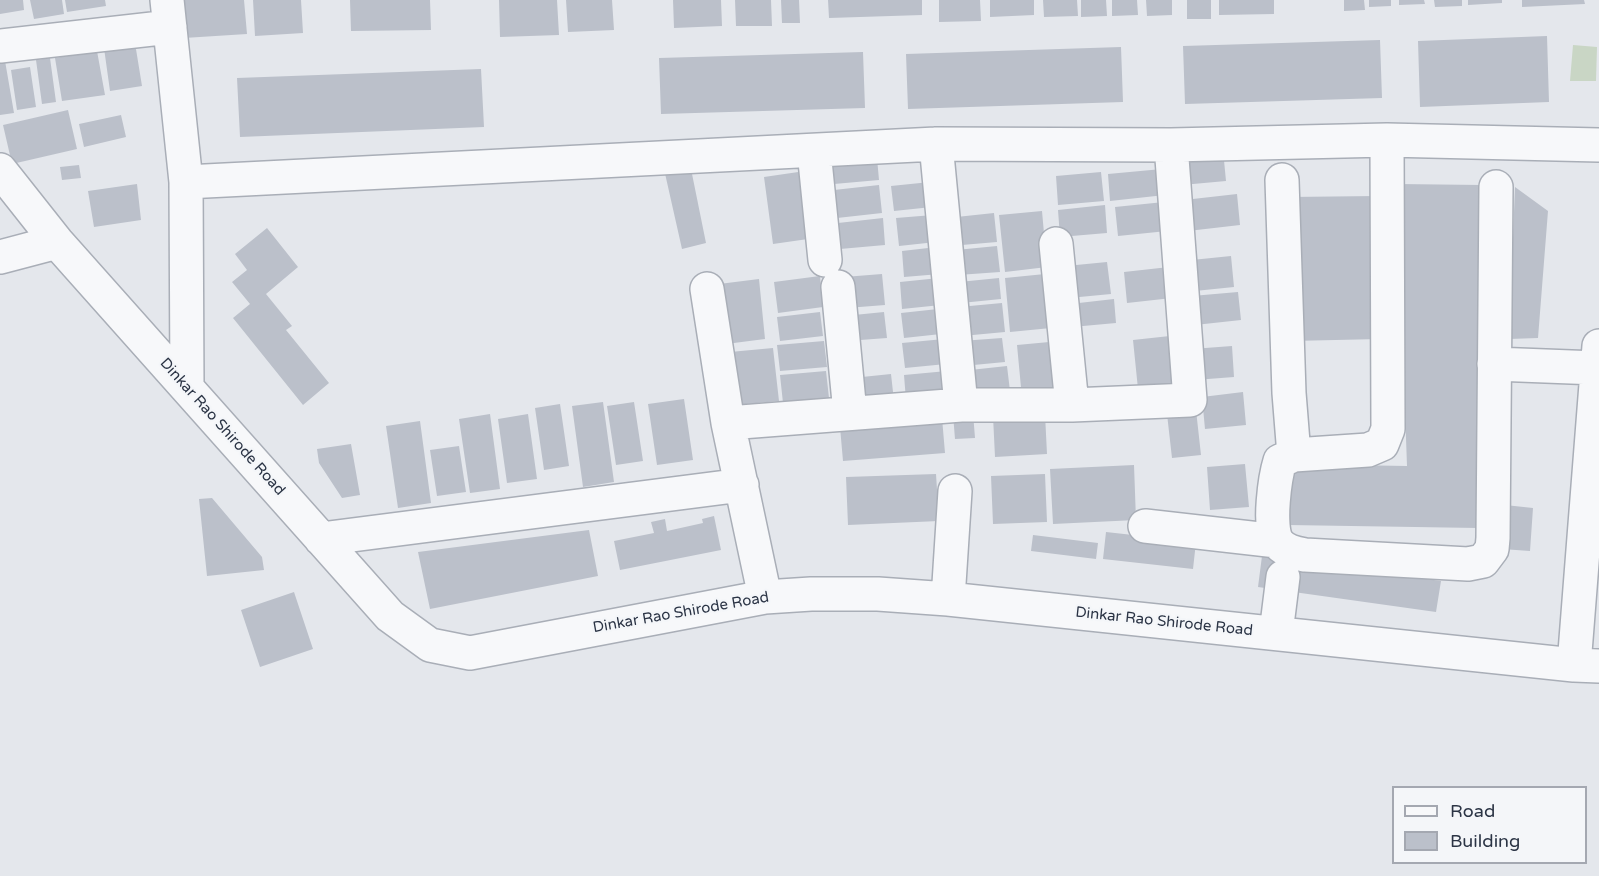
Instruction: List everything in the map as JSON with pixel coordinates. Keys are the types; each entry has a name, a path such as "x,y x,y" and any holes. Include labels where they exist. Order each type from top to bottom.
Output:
{"street":[{"path":"0,46 168,13 186,182 187,388"},
{"path":"186,182 936,144 1171,145 1387,140 1599,145"},
{"path":"1387,140 1388,429 1382,444 1368,450 1294,455 1280,461 1275,477 1273,526 1277,540 1288,551 1305,555 1468,564 1483,561 1492,549 1496,187"},
{"path":"936,144 961,405"},
{"path":"728,423 961,405 1072,405 1190,400 1171,145"},
{"path":"814,151 850,413"},
{"name":"Dinkar Rao Shirode Road","path":"0,170 57,242 390,616 430,645 470,653 765,597 867,594 948,599 1586,665"},
{"path":"1281,180 1289,393 1294,455"},
{"path":"0,257 57,242"},
{"path":"1056,244 1072,405"},
{"path":"707,290 728,423 765,597"},
{"path":"1494,364 1598,357 1586,665"},
{"path":"321,539 742,485"},
{"path":"948,599 954,491"},
{"path":"1145,526 1277,540"},
{"path":"1276,633 1283,577"}],"green space":[{"path":"1573,45 1597,47 1596,81 1570,81"}],"building":[{"path":"0,0 23,0 24,10 0,14"},
{"path":"30,0 62,0 64,14 34,19"},
{"path":"65,0 105,0 106,6 67,12"},
{"path":"181,0 244,0 247,34 184,38"},
{"path":"253,0 301,0 303,33 255,36"},
{"path":"350,0 430,0 431,30 351,31"},
{"path":"499,0 557,0 559,35 500,37"},
{"path":"566,0 612,0 614,30 568,32"},
{"path":"673,0 721,0 722,26 674,28"},
{"path":"735,0 771,0 772,26 736,26"},
{"path":"781,0 799,0 800,23 782,23"},
{"path":"828,0 922,0 922,15 829,18"},
{"path":"939,0 980,0 981,21 939,22"},
{"path":"990,0 1034,0 1034,15 990,17"},
{"path":"1043,0 1077,0 1078,16 1044,17"},
{"path":"1081,0 1106,0 1107,16 1081,17"},
{"path":"1112,0 1137,0 1138,15 1112,16"},
{"path":"1146,0 1172,0 1172,15 1147,16"},
{"path":"1187,0 1211,0 1211,19 1187,19"},
{"path":"1219,0 1274,0 1274,14 1219,15"},
{"path":"1344,0 1364,0 1365,10 1344,11"},
{"path":"1369,0 1391,0 1391,6 1369,7"},
{"path":"1399,0 1424,0 1425,4 1399,5"},
{"path":"1434,0 1462,0 1462,6 1435,7"},
{"path":"1468,0 1502,0 1502,3 1468,5"},
{"path":"1522,0 1584,0 1585,4 1522,7"},
{"path":"1547,36 1549,102 1420,107 1418,41"},
{"path":"1380,40 1382,98 1185,104 1183,46"},
{"path":"135,43 142,86 110,91 104,48"},
{"path":"1121,47 1123,102 908,109 906,54"},
{"path":"97,51 105,95 62,101 55,58"},
{"path":"863,52 865,108 661,114 659,58"},
{"path":"0,55 4,55 14,113 0,115"},
{"path":"50,58 56,102 42,104 36,60"},
{"path":"30,67 36,107 17,110 11,70"},
{"path":"481,69 484,127 240,137 237,78"},
{"path":"68,110 77,149 12,164 3,125"},
{"path":"121,115 126,137 84,147 79,124"},
{"path":"1223,150 1226,181 1182,185 1180,154"},
{"path":"877,158 879,180 834,184 833,162"},
{"path":"690,164 706,243 682,249 664,169"},
{"path":"79,165 81,178 62,180 60,167"},
{"path":"1162,169 1165,195 1110,201 1108,174"},
{"path":"812,170 822,237 773,244 764,177"},
{"path":"1101,172 1104,201 1058,205 1056,176"},
{"path":"930,182 932,207 894,211 891,186"},
{"path":"137,184 141,220 94,227 88,191"},
{"path":"1397,184 1482,185 1478,528 1288,525 1289,464 1407,466"},
{"path":"879,185 882,213 837,218 834,190"},
{"path":"1515,187 1548,211 1538,338 1509,339"},
{"path":"1237,194 1240,225 1188,231 1184,200"},
{"path":"1377,196 1380,339 1291,341 1289,197"},
{"path":"1164,202 1167,231 1118,236 1115,207"},
{"path":"1105,205 1107,233 1060,237 1058,210"},
{"path":"1042,211 1047,267 1005,272 999,215"},
{"path":"994,213 997,242 950,246 947,218"},
{"path":"933,215 936,242 899,246 896,218"},
{"path":"883,218 885,245 840,249 838,223"},
{"path":"267,228 298,267 266,294 292,326 286,330 329,383 303,405 233,318 250,304 232,282 247,270 235,254"},
{"path":"997,246 1000,272 958,275 956,250"},
{"path":"937,247 940,274 904,277 902,251"},
{"path":"1231,256 1234,287 1185,292 1182,261"},
{"path":"1107,262 1111,294 1069,298 1066,266"},
{"path":"1169,267 1172,298 1127,303 1124,272"},
{"path":"882,274 885,305 847,308 844,277"},
{"path":"1045,274 1051,328 1010,332 1005,278"},
{"path":"820,276 823,307 778,313 774,282"},
{"path":"939,278 941,305 902,309 900,282"},
{"path":"999,278 1001,299 961,303 959,282"},
{"path":"759,279 765,339 726,344 719,284"},
{"path":"1238,292 1241,320 1195,325 1192,296"},
{"path":"1114,299 1116,323 1072,327 1070,304"},
{"path":"1002,303 1005,332 962,336 959,307"},
{"path":"938,309 941,334 904,338 901,313"},
{"path":"820,312 823,336 780,341 777,317"},
{"path":"884,312 887,338 847,341 844,316"},
{"path":"1179,335 1183,384 1138,389 1133,340"},
{"path":"1002,338 1005,362 963,366 961,341"},
{"path":"944,339 946,364 905,368 902,343"},
{"path":"824,341 827,367 780,371 777,345"},
{"path":"1060,341 1065,394 1022,398 1017,345"},
{"path":"1232,346 1234,377 1195,380 1192,349"},
{"path":"773,348 779,401 735,405 730,352"},
{"path":"1007,366 1010,391 964,396 961,371"},
{"path":"826,371 829,398 783,403 780,375"},
{"path":"947,371 950,396 906,400 904,375"},
{"path":"891,374 894,401 865,404 862,377"},
{"path":"1243,392 1246,425 1205,429 1202,397"},
{"path":"684,399 693,460 657,465 648,404"},
{"path":"603,402 614,482 583,487 572,406"},
{"path":"634,402 643,461 616,465 607,406"},
{"path":"560,404 569,466 544,470 535,408"},
{"path":"1196,410 1201,455 1172,458 1167,414"},
{"path":"973,413 975,438 955,439 953,414"},
{"path":"490,414 500,489 470,493 459,419"},
{"path":"528,414 537,479 507,483 498,419"},
{"path":"1045,414 1047,454 995,457 993,416"},
{"path":"942,418 945,453 843,461 840,427"},
{"path":"420,421 431,503 398,508 386,426"},
{"path":"351,444 360,495 342,498 319,463 317,449"},
{"path":"459,446 466,492 437,496 430,450"},
{"path":"1245,464 1249,507 1210,510 1207,467"},
{"path":"1134,465 1136,520 1053,524 1050,469"},
{"path":"936,474 939,521 848,525 846,477"},
{"path":"1045,474 1047,522 993,524 991,476"},
{"path":"212,498 262,557 264,570 207,576 199,499"},
{"path":"1505,505 1533,508 1530,551 1502,549"},
{"path":"714,516 721,550 620,570 614,541 654,533 651,522 665,519 667,531 703,523 702,519"},
{"path":"589,530 598,576 430,609 418,552"},
{"path":"1106,532 1196,542 1193,569 1103,559"},
{"path":"1033,535 1098,543 1096,559 1031,551"},
{"path":"1262,556 1441,581 1436,612 1258,587"},
{"path":"294,592 313,649 260,667 241,610"}]}
